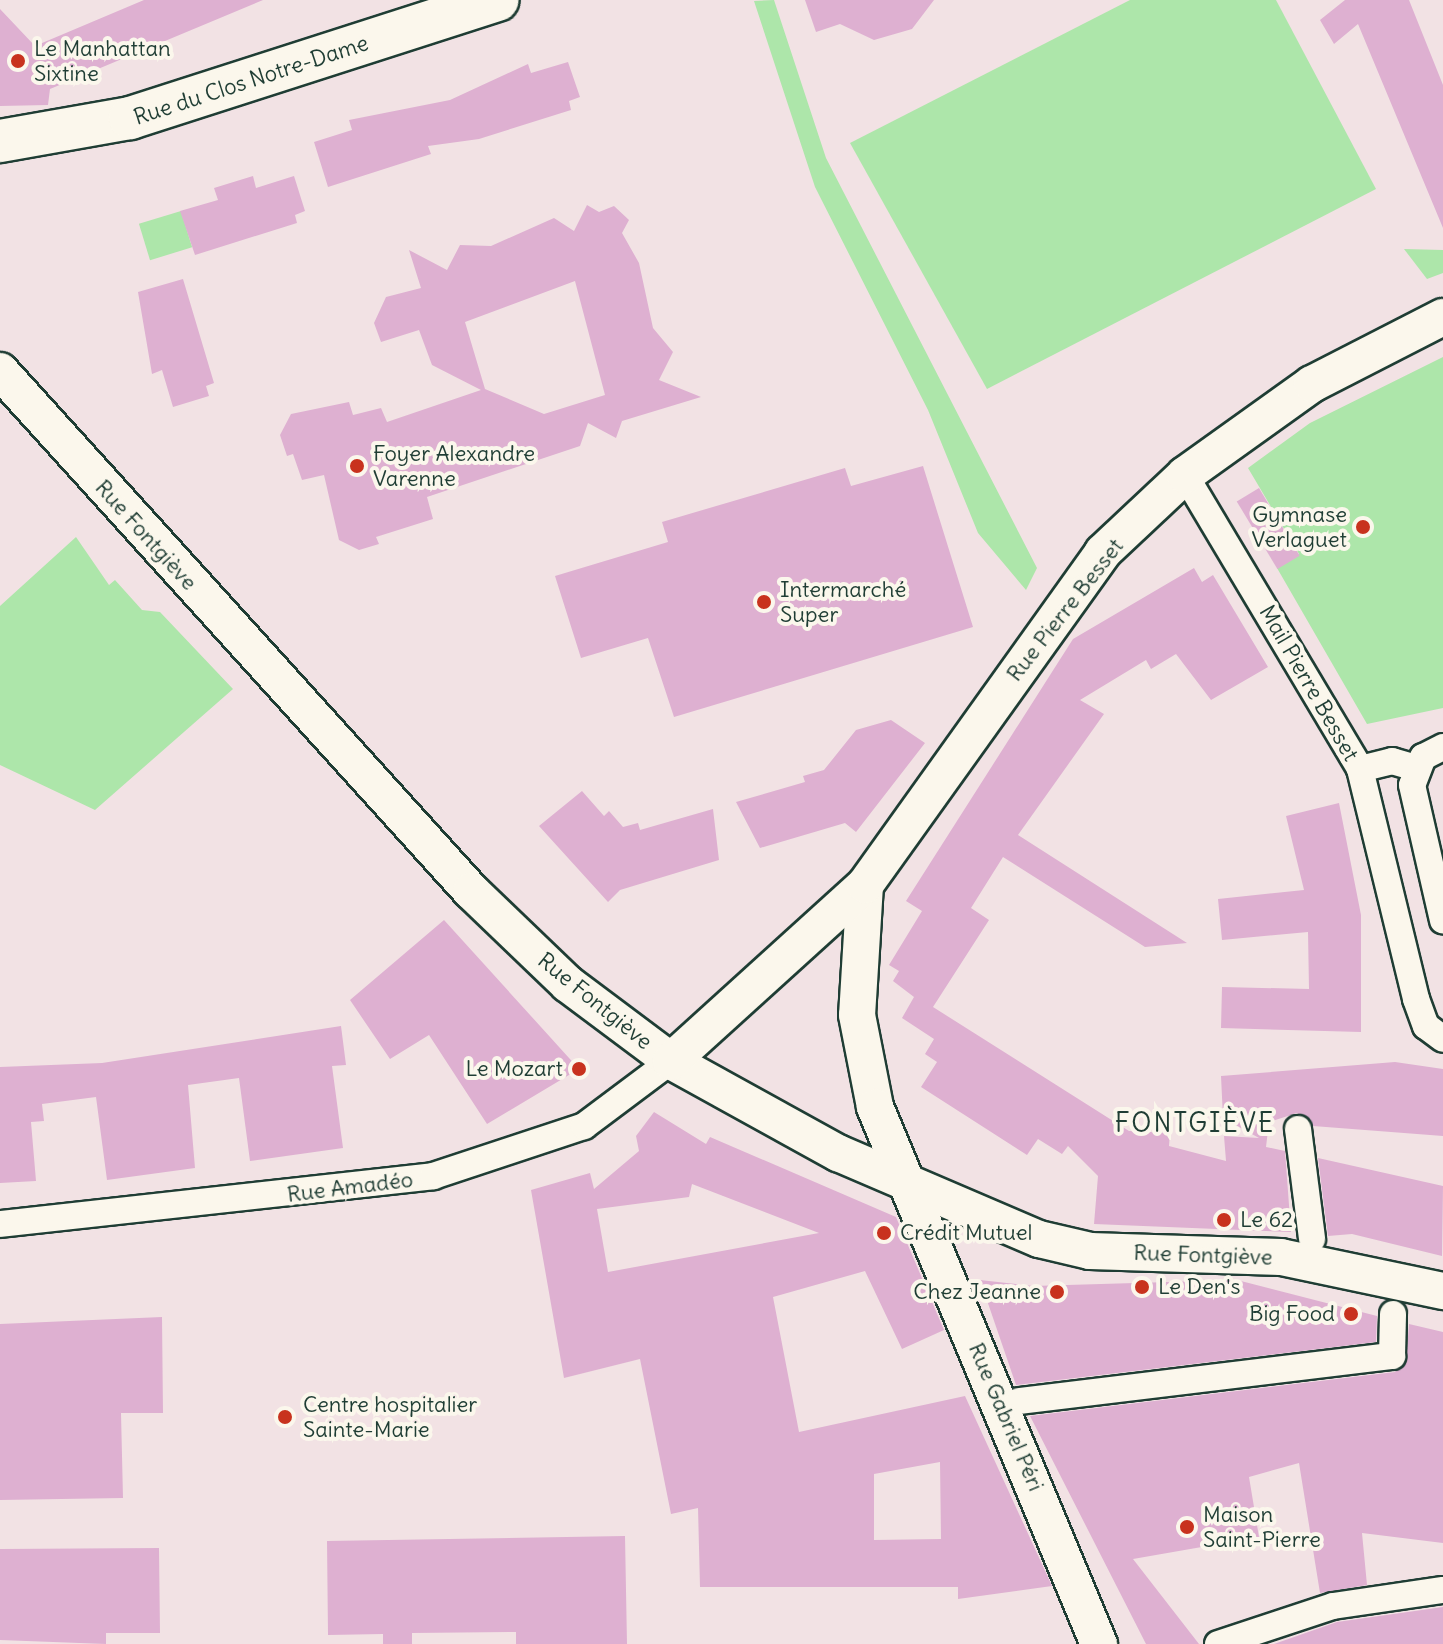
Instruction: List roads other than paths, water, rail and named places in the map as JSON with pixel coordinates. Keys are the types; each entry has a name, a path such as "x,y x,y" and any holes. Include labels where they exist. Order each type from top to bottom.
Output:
{"main road":[{"name":"Rue du Clos Notre-Dame","path":"0,141 71,134 130,118 497,0"},
{"name":"Rue Pierre Besset","path":"671,1061 865,885 1103,552 1185,475 1312,384 1443,317"},
{"name":"Rue Fontgiève","path":"0,371 471,891 568,984 671,1061 914,1189 989,1223 1090,1251 1281,1257 1443,1291"},
{"path":"865,885 857,1015 875,1107 914,1189"},
{"name":"Rue Gabriel Péri","path":"914,1189 1099,1644"}],"street":[{"name":"Mail Pierre Besset","path":"1185,475 1360,769 1416,999 1426,1026 1443,1039"},
{"path":"1414,776 1443,747"},
{"path":"1360,769 1392,761 1414,776 1443,920"},
{"name":"Rue Amadéo","path":"0,1224 433,1176 584,1126 671,1061"},
{"path":"1298,1129 1312,1239"},
{"path":"1019,1401 1392,1356 1393,1314"},
{"path":"1218,1644 1333,1606 1443,1590"},
{"path":"1233,1644 1333,1612 1443,1597"}],"place":[{"name":"Le Manhattan Sixtine","path":"18,61"},
{"name":"Foyer Alexandre Varenne","path":"357,466"},
{"name":"Gymnase Verlaguet","path":"1363,527"},
{"name":"Intermarché Super","path":"764,602"},
{"name":"Le Mozart","path":"579,1069"},
{"name":"Le 62","path":"1224,1220"},
{"name":"Crédit Mutuel","path":"884,1233"},
{"name":"Le Den's","path":"1142,1287"},
{"name":"Chez Jeanne","path":"1057,1292"},
{"name":"Big Food","path":"1351,1314"},
{"name":"Centre hospitalier Sainte-Marie","path":"285,1417"},
{"name":"Maison Saint-Pierre","path":"1187,1527"}],"district":[{"name":"FONTGIÈVE","path":"1195,1123"}]}
